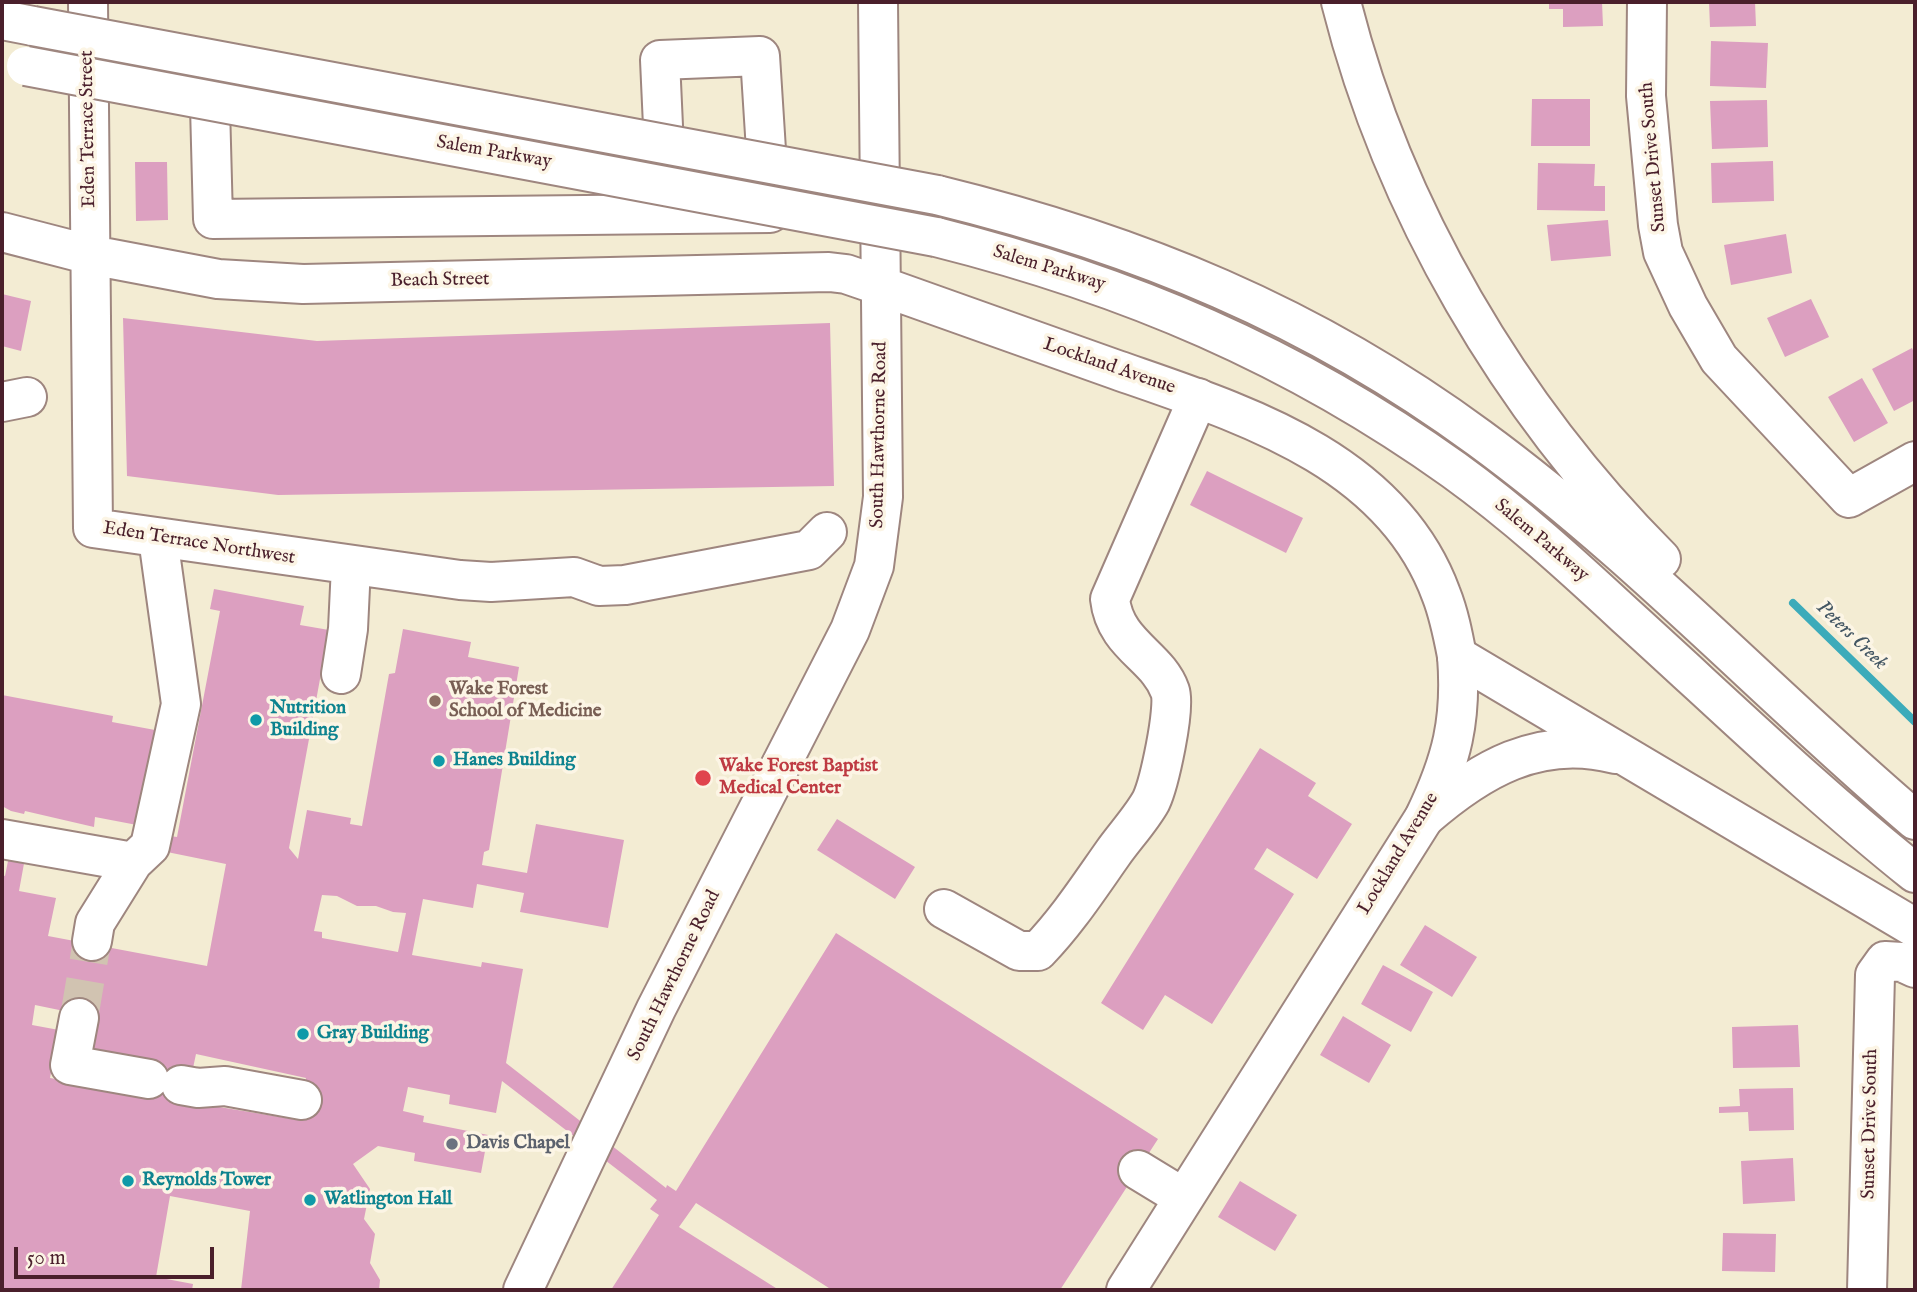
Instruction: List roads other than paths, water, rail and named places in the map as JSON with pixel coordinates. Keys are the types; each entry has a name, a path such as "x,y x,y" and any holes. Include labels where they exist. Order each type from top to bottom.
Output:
{"main road":[{"name":"Eden Terrace Street","path":"88,2 91,255"},
{"name":"South Hawthorne Road","path":"523,1290 656,1009 850,630 874,566 883,497 878,2"},
{"path":"1341,2 1390,148 1449,275 1485,335 1522,393 1601,496 1638,537 1751,646 1770,691"},
{"name":"Sunset Drive South","path":"1647,2 1646,96 1658,225 1664,252 1688,306 1719,359 1849,498 1915,461"},
{"path":"2,20 937,195 1084,234 1157,260 1235,294 1355,357 1479,438 1537,483 1651,581 1915,820"},
{"path":"89,86 209,75 213,219 769,214 760,56 660,60 667,214"},
{"name":"Salem Parkway","path":"2,62 936,237 1071,274 1141,299 1272,359 1392,428 1455,471 1556,553 1834,805 1915,873"},
{"name":"Beach Street","path":"2,232 91,255 218,279 303,284 829,272 846,274 881,286"},
{"name":"Eden Terrace Northwest","path":"91,255 93,528 481,582 574,577 599,586 625,585 808,551 827,532 880,532"},
{"name":"Lockland Avenue","path":"881,286 1198,398 1294,438 1344,471 1390,510 1409,535 1441,593 1457,656 1458,723 1452,752 1424,818 1126,1290"},
{"path":"944,909 1019,951 1038,951 1058,931 1152,799 1171,721 1171,693 1163,677 1136,650 1118,626 1110,599 1198,398"},
{"path":"92,941 95,923 133,862 150,846 181,704 158,538"},
{"path":"341,674 351,566"},
{"path":"1457,656 1915,928"},
{"path":"1424,818 1474,777 1515,759 1559,749 1583,749 1629,758"},
{"path":"2,839 133,862"},
{"name":"Sunset Drive South","path":"1867,1290 1875,975 1900,965"},
{"path":"79,1018 70,1065 198,1088 225,1086 302,1100"},
{"path":"1138,1170 1184,1198"}],"waterway":[{"name":"Peters Creek","path":"1793,603 1915,722"}],"tunnel":[{"path":"79,1018 92,941"}],"place":[{"name":"Wake Forest School of Medicine","path":"435,701"},
{"name":"Nutrition Building","path":"256,720"},
{"name":"Hanes Building","path":"439,761"},
{"name":"Wake Forest Baptist Medical Center","path":"703,778"},
{"name":"Gray Building","path":"303,1034"},
{"name":"Davis Chapel","path":"452,1144"},
{"name":"Reynolds Tower","path":"128,1181"},
{"name":"Watlington Hall","path":"310,1200"}]}
